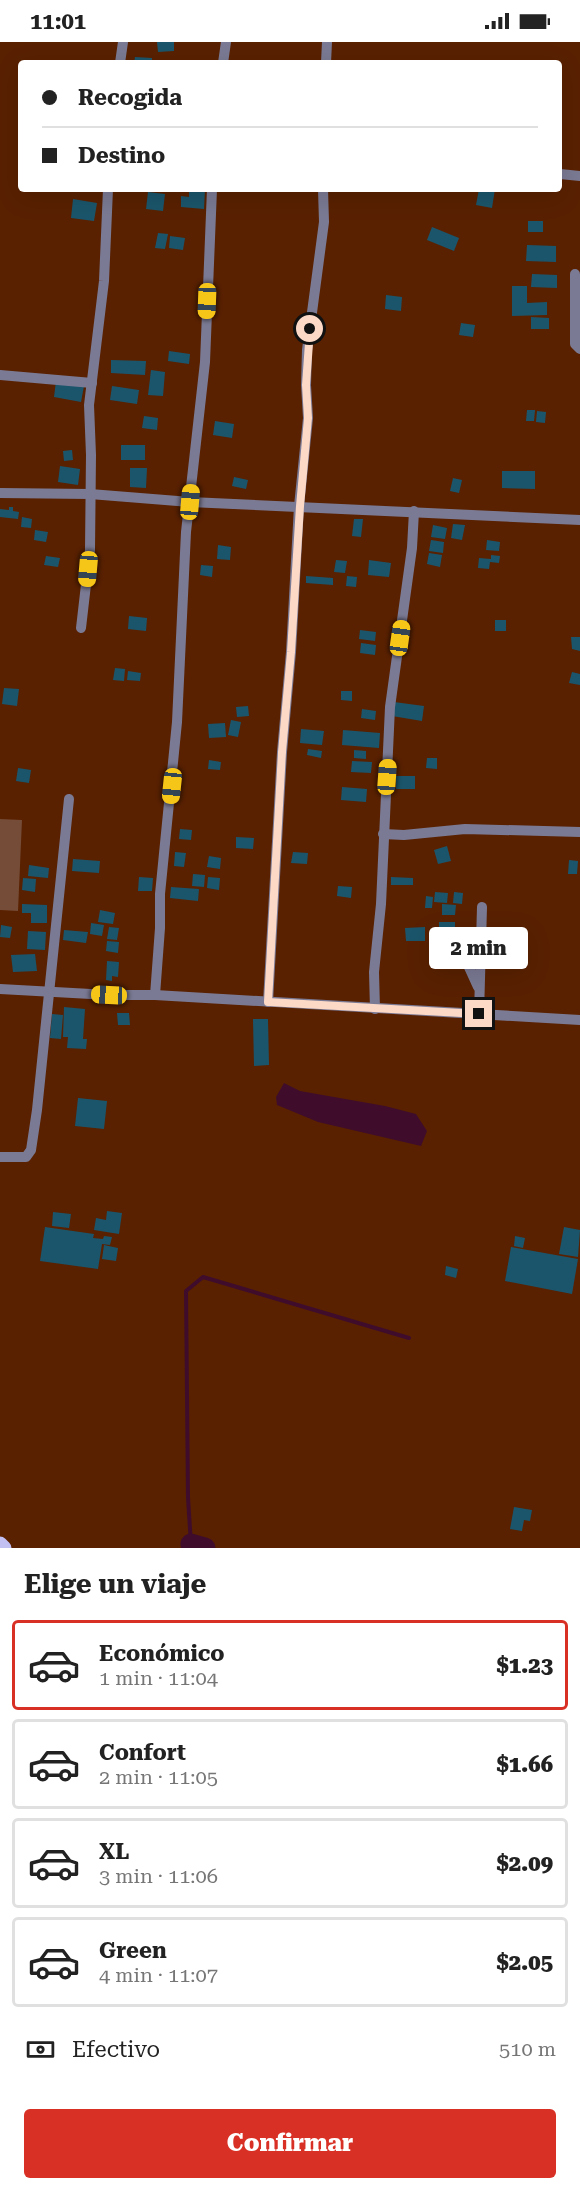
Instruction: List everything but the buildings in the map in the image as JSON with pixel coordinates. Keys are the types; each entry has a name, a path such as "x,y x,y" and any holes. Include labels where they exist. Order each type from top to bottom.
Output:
{"main road":[{"path":"0,1544 4,1548"}],"street":[{"path":"120,60 123,42"},
{"path":"223,60 226,42"},
{"path":"326,60 327,42"},
{"path":"562,174 580,176"},
{"path":"81,628 90,550 89,405 104,281 108,192"},
{"path":"155,995 160,894 177,723 186,532 205,362 212,192"},
{"path":"268,1002 300,506 308,418 307,351 324,222 323,192"},
{"path":"575,274 575,344 580,349"},
{"path":"0,375 92,383"},
{"path":"0,493 90,495 190,502 580,520"},
{"path":"375,1009 374,972 381,904 390,707 411,558 414,511"},
{"path":"0,1157 26,1157 31,1150 69,799"},
{"path":"383,834 413,835 465,829 580,832"},
{"path":"479,1014 482,907"},
{"path":"458,941 479,989"},
{"path":"0,989 155,995 580,1020"}],"shaded area":[{"path":"0,819 22,820 18,911 0,910"},
{"path":"284,1083 300,1091 385,1106 416,1114 427,1131 421,1146 318,1122 277,1105 276,1097"}],"waterway":[{"path":"191,1544 188,1498 186,1291 203,1277 409,1338"},
{"path":"192,1548 191,1544 205,1548"}],"route":[{"path":"310,329 306,385 308,418 282,752 268,1002 479,1014"}]}
